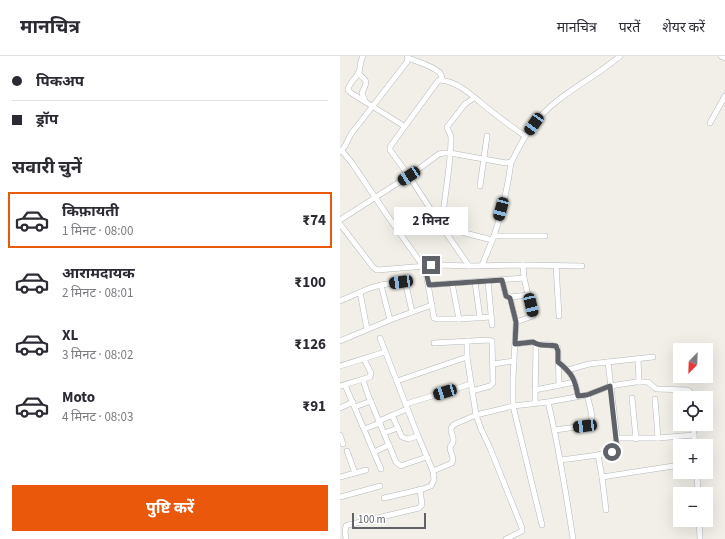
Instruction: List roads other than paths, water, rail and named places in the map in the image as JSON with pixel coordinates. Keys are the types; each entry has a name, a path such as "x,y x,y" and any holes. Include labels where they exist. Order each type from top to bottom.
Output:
{"street":[{"path":"363,56 358,73 349,85 348,90 404,126"},
{"path":"482,266 493,238 507,187 511,162 525,136 544,112 554,103 620,56"},
{"path":"442,80 440,73 407,57 407,62 351,134 341,152 352,163 423,266 429,285 434,317 436,319 491,317"},
{"path":"358,73 367,82 362,93 365,102"},
{"path":"469,266 390,150 390,147 438,81 442,80 453,83 525,136"},
{"path":"710,123 725,96"},
{"path":"442,227 451,136 447,127 465,104 474,98"},
{"path":"480,186 485,159 487,136"},
{"path":"340,220 409,176 439,154 450,153 506,163 511,162"},
{"path":"340,224 375,269 380,270 439,265 482,266 523,264 582,266"},
{"path":"442,227 493,238 545,236"},
{"path":"516,322 533,316 524,278 523,264"},
{"path":"556,265 559,316"},
{"path":"429,285 524,278"},
{"path":"502,280 506,296 510,298 516,322 513,406 542,525"},
{"path":"488,281 492,325"},
{"path":"340,300 381,285 401,282 405,283 412,312"},
{"path":"475,282 480,318"},
{"path":"452,283 458,319"},
{"path":"381,285 390,320"},
{"path":"360,292 367,329"},
{"path":"510,298 528,295"},
{"path":"340,341 390,320 432,305"},
{"path":"380,338 426,457 433,471 434,480 431,486 384,498"},
{"path":"467,341 467,357 476,415 522,528 522,531 506,539"},
{"path":"434,343 492,341 492,385 472,391"},
{"path":"515,344 533,342 536,344 556,346 558,351 559,385"},
{"path":"535,404 536,344"},
{"path":"340,366 385,352"},
{"path":"397,381 467,357"},
{"path":"568,370 589,364 653,357"},
{"path":"364,359 371,375 370,377 343,386 354,404 381,469"},
{"path":"638,359 639,382"},
{"path":"493,364 514,361"},
{"path":"558,362 568,370 575,382 578,396"},
{"path":"561,460 598,455 616,450 617,448 608,362"},
{"path":"363,380 396,462 400,466 426,457"},
{"path":"535,390 575,382"},
{"path":"433,471 452,463 454,459 450,448 454,439 451,430 452,426 476,415 513,406 535,404 587,395 610,386 639,382 648,382 657,389 690,391"},
{"path":"364,429 407,407 471,384"},
{"path":"555,430 591,425 592,416 587,395"},
{"path":"632,398 636,439"},
{"path":"655,399 658,438"},
{"path":"340,408 371,401"},
{"path":"548,402 561,460 573,539"},
{"path":"392,415 402,437 408,439 418,436"},
{"path":"384,433 398,428"},
{"path":"694,431 694,439"},
{"path":"340,435 343,444"},
{"path":"617,438 636,439 694,435"},
{"path":"374,452 389,445"},
{"path":"348,451 355,472"},
{"path":"598,455 606,510"},
{"path":"602,477 673,466"},
{"path":"340,476 366,470"},
{"path":"340,497 380,486"},
{"path":"340,538 346,538 345,528 348,525 419,508 422,505 420,489"},
{"path":"699,527 700,539"}]}
